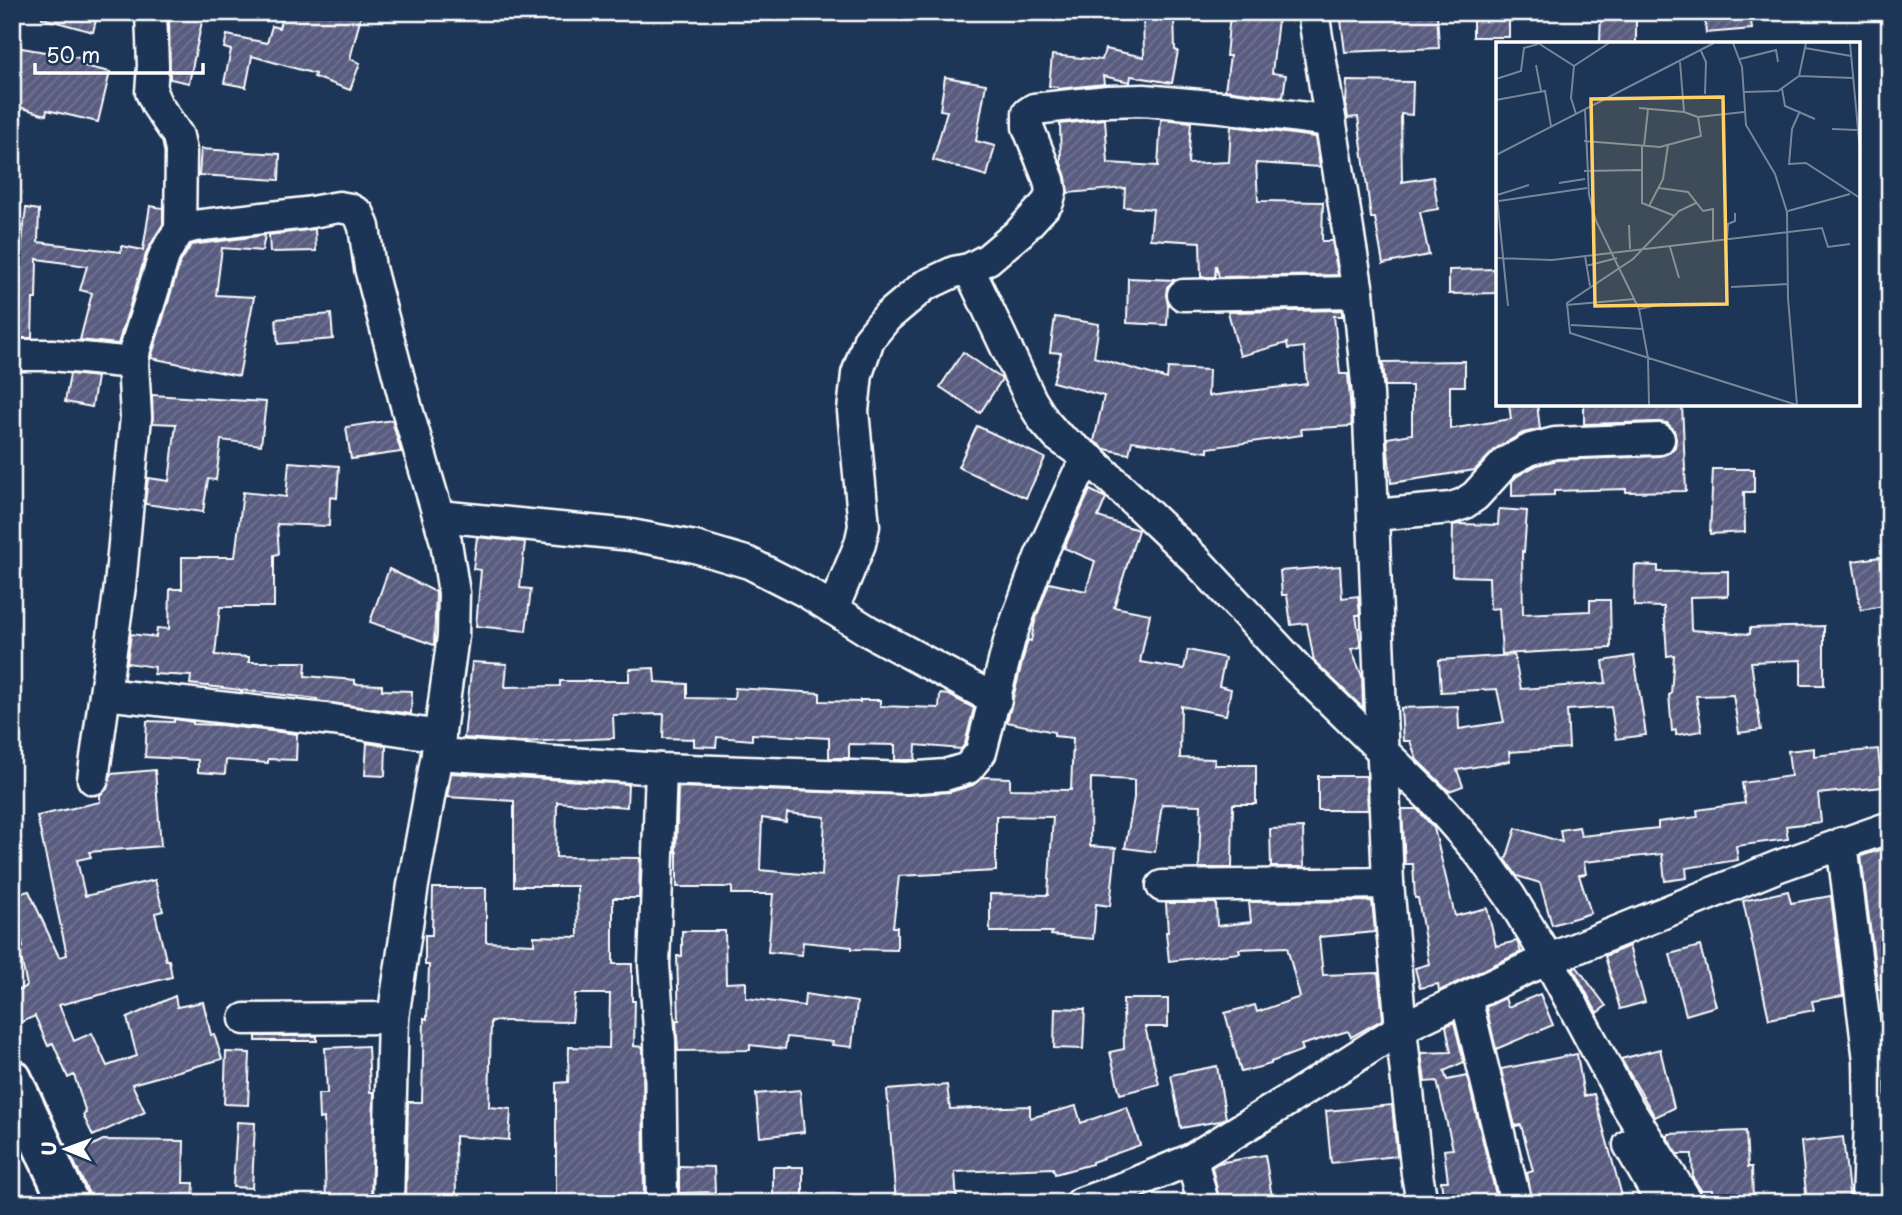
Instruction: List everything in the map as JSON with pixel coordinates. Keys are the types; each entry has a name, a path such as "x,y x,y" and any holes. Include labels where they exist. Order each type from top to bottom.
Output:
{"main road":[{"path":"12,1079 69,1203"}],"street":[{"path":"93,779 120,586 136,417 133,363 135,349 164,256 180,230 181,151 178,136 157,105 152,79 151,12"},
{"path":"1313,12 1358,292 1368,394 1388,883 1401,1028 1422,1203"},
{"path":"833,609 860,544 864,526 853,411 857,374 869,339 887,317 924,286 988,259 1020,232 1048,202 1051,197 1049,180 1028,127 1028,113 1034,109 1116,100 1144,100 1330,121"},
{"path":"180,230 339,207 359,214 364,227 370,268 407,410 446,542 454,593 453,636 439,745 413,885 393,1018 388,1203"},
{"path":"962,271 1044,421 1085,467 1196,559 1297,668 1383,767 1433,800 1481,855 1510,896 1539,963 1662,1203"},
{"path":"1184,295 1358,292"},
{"path":"12,355 52,355 133,363"},
{"path":"1374,515 1451,508 1463,504 1475,496 1506,462 1531,449 1555,443 1659,439"},
{"path":"105,694 320,718 439,745 661,769 906,778 945,775 968,768 981,752 1010,638 1040,557 1085,467"},
{"path":"439,516 631,535 750,563 996,700"},
{"path":"661,769 654,965 660,1041 662,1203"},
{"path":"1081,1203 1192,1159 1401,1028 1539,963 1779,866 1890,827"},
{"path":"1842,844 1869,1060 1867,1203"},
{"path":"1162,886 1388,883"},
{"path":"1539,963 1688,1203"},
{"path":"1466,998 1516,1203"},
{"path":"245,1019 393,1018"},
{"path":"1192,1159 1203,1203"}],"building":[{"path":"42,12 98,12 93,32 42,18"},
{"path":"169,12 204,12 189,83 170,79"},
{"path":"283,12 362,12 350,59 360,63 350,90 314,77 315,74 252,56 246,87 224,83 231,50 224,48 227,35 267,43 272,26 279,28"},
{"path":"1143,12 1174,12 1175,50 1178,51 1172,83 1131,76 1130,82 1103,76 1104,84 1058,89 1049,86 1052,55 1102,60 1105,49 1144,57"},
{"path":"1340,12 1437,12 1439,48 1345,52"},
{"path":"1473,12 1509,12 1509,37 1473,37"},
{"path":"1601,12 1636,12 1636,42 1600,42"},
{"path":"1704,12 1750,12 1752,29 1706,33"},
{"path":"1230,14 1278,19 1272,73 1286,75 1283,97 1225,90 1230,56 1226,56"},
{"path":"16,47 86,59 84,66 110,72 98,122 47,110 46,115 12,105 12,72"},
{"path":"945,77 986,84 976,141 995,146 987,176 933,160 947,111 940,110"},
{"path":"1347,81 1413,82 1412,115 1401,114 1402,182 1433,177 1438,209 1420,212 1429,255 1383,264 1375,218 1371,218 1358,117 1348,118"},
{"path":"1105,119 1108,163 1158,166 1161,119 1191,122 1188,164 1229,162 1231,126 1315,137 1320,167 1256,163 1258,201 1323,202 1322,241 1332,241 1338,275 1219,277 1216,265 1215,277 1201,277 1200,242 1150,239 1153,209 1124,207 1125,188 1068,193 1061,163 1060,124"},
{"path":"201,149 280,154 279,180 199,175"},
{"path":"150,206 163,208 163,224 147,251 118,344 80,340 92,293 80,290 87,266 37,259 32,338 12,338 14,268 19,268 26,208 39,210 38,242 121,252 122,246 143,250"},
{"path":"315,229 316,251 270,252 269,235"},
{"path":"265,235 262,251 222,248 216,295 254,297 239,376 151,358 180,263 191,245"},
{"path":"1496,269 1496,293 1449,294 1449,270"},
{"path":"1128,278 1174,280 1167,287 1167,325 1127,323"},
{"path":"1342,310 1342,316 1334,316 1340,374 1348,374 1352,426 1301,429 1302,435 1208,448 1208,452 1132,441 1129,454 1105,449 1094,441 1104,396 1053,382 1061,353 1050,352 1055,317 1099,324 1094,357 1167,379 1168,368 1209,370 1208,396 1307,384 1304,347 1288,349 1287,343 1240,356 1228,312"},
{"path":"331,314 333,339 278,344 276,319"},
{"path":"963,352 1002,379 980,413 940,387"},
{"path":"1465,361 1465,386 1450,386 1450,429 1511,419 1509,406 1537,406 1540,429 1523,433 1498,447 1475,470 1391,483 1387,438 1412,434 1412,386 1385,386 1383,362"},
{"path":"70,374 97,377 92,407 65,402"},
{"path":"152,395 266,402 261,445 221,440 216,480 208,479 203,512 145,504 148,478 169,481 176,424 153,423"},
{"path":"1584,406 1682,406 1686,491 1554,491 1554,495 1512,496 1512,481 1537,465 1557,460 1660,456 1675,447 1674,430 1667,423 1584,424"},
{"path":"392,420 401,452 351,459 346,427"},
{"path":"977,426 1045,458 1026,498 958,467"},
{"path":"289,462 339,466 337,498 330,497 329,526 277,524 279,554 274,555 274,607 220,607 215,655 249,657 249,662 306,662 305,676 355,680 355,684 382,685 382,690 412,691 411,714 317,699 190,684 191,676 154,674 155,667 127,663 131,634 156,637 157,628 169,629 170,589 182,589 182,557 235,557 243,492 286,497"},
{"path":"1713,469 1754,469 1754,492 1744,492 1745,532 1710,534"},
{"path":"1090,490 1106,498 1098,517 1138,530 1114,607 1150,614 1140,662 1184,669 1188,650 1225,658 1219,686 1231,689 1226,715 1181,706 1180,758 1215,759 1214,765 1256,765 1256,804 1233,804 1232,868 1199,868 1201,805 1162,804 1155,852 1125,848 1134,798 1134,780 1091,778 1090,846 1116,848 1110,906 1096,904 1093,939 1051,935 1052,932 990,932 990,894 1048,895 1053,817 996,816 996,871 899,876 893,927 897,927 897,950 852,949 803,942 802,955 768,952 773,894 732,894 732,887 677,887 678,787 908,795 950,792 973,785 983,777 1010,778 1010,789 1071,790 1073,738 1054,736 1054,732 1007,722 1027,643 1028,640 1031,641 1035,621 1049,583 1086,591 1095,561 1064,548","holes":["787,813 825,817 822,876 760,870 762,818 786,822"]},
{"path":"1499,509 1527,511 1524,552 1522,551 1523,614 1590,611 1590,600 1610,600 1611,648 1502,654 1499,608 1490,609 1489,577 1452,576 1453,525 1498,525"},
{"path":"477,537 525,542 520,588 531,589 526,631 476,626 481,570 473,569"},
{"path":"1880,557 1888,605 1861,610 1853,561"},
{"path":"1635,565 1658,566 1658,572 1728,571 1728,596 1690,597 1691,630 1750,634 1750,628 1824,626 1824,685 1801,685 1801,660 1751,662 1761,730 1739,733 1733,695 1696,696 1702,731 1676,735 1676,730 1672,731 1669,695 1674,655 1667,656 1664,607 1634,606"},
{"path":"1340,566 1342,598 1358,596 1360,615 1356,615 1361,647 1351,649 1362,676 1363,708 1314,661 1307,623 1291,625 1287,595 1282,595 1280,571"},
{"path":"389,569 436,592 434,645 370,622"},
{"path":"1514,655 1521,689 1606,683 1603,661 1634,656 1646,735 1616,739 1611,707 1567,710 1569,748 1509,752 1510,761 1457,770 1463,786 1449,791 1417,760 1410,741 1403,741 1401,708 1458,706 1459,729 1504,722 1497,689 1441,692 1439,660"},
{"path":"472,662 507,664 505,687 560,686 560,681 629,681 629,669 654,668 655,682 687,684 687,698 734,699 735,688 820,693 820,701 880,700 880,706 939,708 940,694 949,695 974,708 965,744 961,749 916,745 915,760 895,760 895,745 849,744 849,758 829,758 829,738 752,734 752,740 717,737 716,747 694,746 694,739 663,738 664,714 613,715 614,738 520,742 464,738"},
{"path":"174,719 193,724 297,734 296,760 268,759 268,763 226,760 225,774 198,772 198,760 145,757 147,721 174,722"},
{"path":"367,743 386,746 385,776 365,775"},
{"path":"1814,748 1814,756 1878,749 1882,787 1818,794 1821,822 1786,826 1788,839 1736,846 1738,860 1686,868 1687,878 1665,881 1662,854 1584,862 1586,874 1579,875 1591,913 1552,925 1540,883 1517,876 1506,860 1516,828 1562,842 1560,830 1579,827 1581,836 1658,828 1658,822 1698,817 1697,810 1745,803 1742,783 1791,776 1788,751"},
{"path":"155,770 161,846 89,852 91,857 77,860 85,896 155,880 163,911 155,913 172,977 59,1005 74,1041 92,1033 107,1066 137,1056 127,1018 175,996 177,1007 203,1002 211,1035 214,1034 222,1059 132,1084 145,1112 93,1136 83,1115 86,1113 74,1075 68,1078 53,1043 48,1046 35,1016 12,1026 12,993 27,986 19,948 23,947 12,895 29,891 59,957 67,955 37,816 100,802 100,795 107,789 111,774"},
{"path":"451,773 628,784 627,807 557,802 556,857 640,858 639,898 613,898 613,964 632,964 634,1046 643,1047 644,1203 556,1203 556,1083 568,1082 569,1047 609,1048 610,994 575,994 572,1022 491,1021 489,1107 511,1109 509,1140 455,1136 456,1203 406,1203 408,1102 422,1102 424,1018 427,1019 429,965 425,965 425,935 432,935 433,888 486,888 486,942 534,944 534,936 578,937 577,886 514,886 514,801 447,797"},
{"path":"1318,776 1366,776 1368,810 1318,810"},
{"path":"1402,809 1417,809 1434,828 1455,916 1487,908 1496,946 1517,941 1521,952 1439,991 1438,984 1420,988 1415,968 1429,964 1418,898 1415,898 1413,864 1405,864"},
{"path":"1303,828 1304,867 1271,867 1270,829"},
{"path":"1890,847 1890,989 1878,990 1861,856"},
{"path":"1788,891 1791,903 1831,896 1843,996 1812,1001 1814,1010 1769,1019 1743,901"},
{"path":"1372,901 1375,932 1319,937 1323,975 1378,973 1383,1019 1351,1037 1348,1031 1301,1045 1303,1050 1271,1064 1241,1072 1225,1013 1255,1005 1257,1012 1300,997 1287,947 1239,949 1240,953 1169,961 1166,903 1216,903 1217,926 1251,922 1249,902"},
{"path":"682,931 725,931 726,983 746,982 746,998 804,1006 805,994 857,1002 852,1047 787,1037 785,1049 750,1045 750,1050 678,1051 677,956 682,956"},
{"path":"1629,946 1645,1002 1620,1009 1605,956"},
{"path":"1700,946 1716,1006 1686,1015 1670,954"},
{"path":"1577,967 1606,1006 1597,1013 1573,968"},
{"path":"1540,994 1553,1025 1496,1049 1486,1007 1505,998 1508,1007"},
{"path":"1123,999 1168,999 1168,1027 1145,1027 1159,1084 1120,1094 1110,1052 1124,1049"},
{"path":"1055,1008 1085,1009 1083,1049 1054,1048"},
{"path":"1454,1022 1464,1062 1444,1071 1447,1080 1467,1076 1498,1203 1444,1203 1441,1181 1448,1181 1444,1150 1453,1149 1437,1081 1425,1082 1421,1053 1451,1052 1446,1026"},
{"path":"256,1036 317,1036 317,1041 256,1041"},
{"path":"368,1046 370,1092 374,1092 371,1203 326,1203 324,1118 319,1119 318,1094 327,1094 325,1048"},
{"path":"1660,1049 1674,1108 1655,1117 1621,1059"},
{"path":"226,1052 250,1053 248,1105 224,1104"},
{"path":"1577,1054 1584,1096 1594,1094 1622,1196 1597,1203 1533,1203 1527,1173 1533,1171 1521,1125 1515,1126 1501,1069"},
{"path":"1217,1066 1226,1118 1181,1128 1171,1075"},
{"path":"947,1085 950,1109 1030,1106 1030,1118 1076,1106 1081,1123 1127,1107 1140,1145 1092,1164 1055,1174 1053,1168 955,1172 957,1203 896,1203 887,1090"},
{"path":"800,1090 804,1132 760,1137 756,1094"},
{"path":"1392,1105 1397,1156 1331,1163 1326,1111"},
{"path":"237,1122 255,1123 252,1188 233,1187"},
{"path":"1746,1131 1748,1167 1752,1167 1753,1203 1714,1203 1712,1190 1701,1190 1693,1178 1692,1154 1678,1154 1668,1139 1668,1134"},
{"path":"1843,1137 1850,1203 1807,1203 1801,1142"},
{"path":"103,1140 184,1141 183,1183 194,1183 193,1203 90,1203 89,1194 71,1156"},
{"path":"1265,1155 1273,1203 1220,1203 1212,1167 1218,1163"},
{"path":"679,1166 714,1167 715,1192 679,1193"},
{"path":"773,1167 803,1167 803,1203 773,1203"}]}
